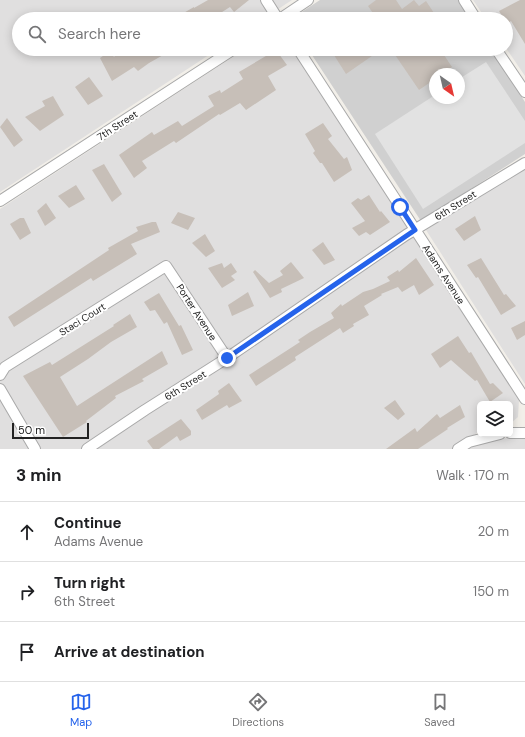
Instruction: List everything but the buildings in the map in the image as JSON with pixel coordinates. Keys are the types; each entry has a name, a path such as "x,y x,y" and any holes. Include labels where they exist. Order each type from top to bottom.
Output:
{"street":[{"path":"266,0 274,12"},
{"path":"290,12 308,0"},
{"path":"464,0 472,12"},
{"name":"7th Street","path":"0,201 223,56"},
{"name":"Adams Avenue","path":"303,56 525,399"},
{"path":"501,56 525,92"},
{"name":"6th Street","path":"87,449 227,358 415,230 525,162"},
{"name":"Porter Avenue","path":"166,266 227,358"},
{"name":"Staci Court","path":"0,375 5,367 166,266"},
{"path":"0,389 35,449"},
{"path":"513,433 525,433"},
{"path":"458,449 469,442 488,437"}],"shaded area":[{"path":"0,0 292,0 274,12 12,12 12,56 207,56 0,192"},
{"path":"320,0 459,0 467,12 302,12"},
{"path":"473,0 525,0 525,76 511,56 513,56 513,12 481,12"},
{"path":"234,56 298,56 519,400 518,417 513,421 513,401 477,401 477,433 452,449 0,449 0,209"},
{"path":"313,56 495,56 525,102 525,154 421,221"},
{"path":"486,62 525,121 525,143 423,209 375,134 429,99 429,104 465,104 465,75"},
{"path":"525,168 525,384 426,230"},
{"path":"494,438 525,438 525,449 466,449"}],"route":[{"path":"227,358 415,230 400,207"}]}
